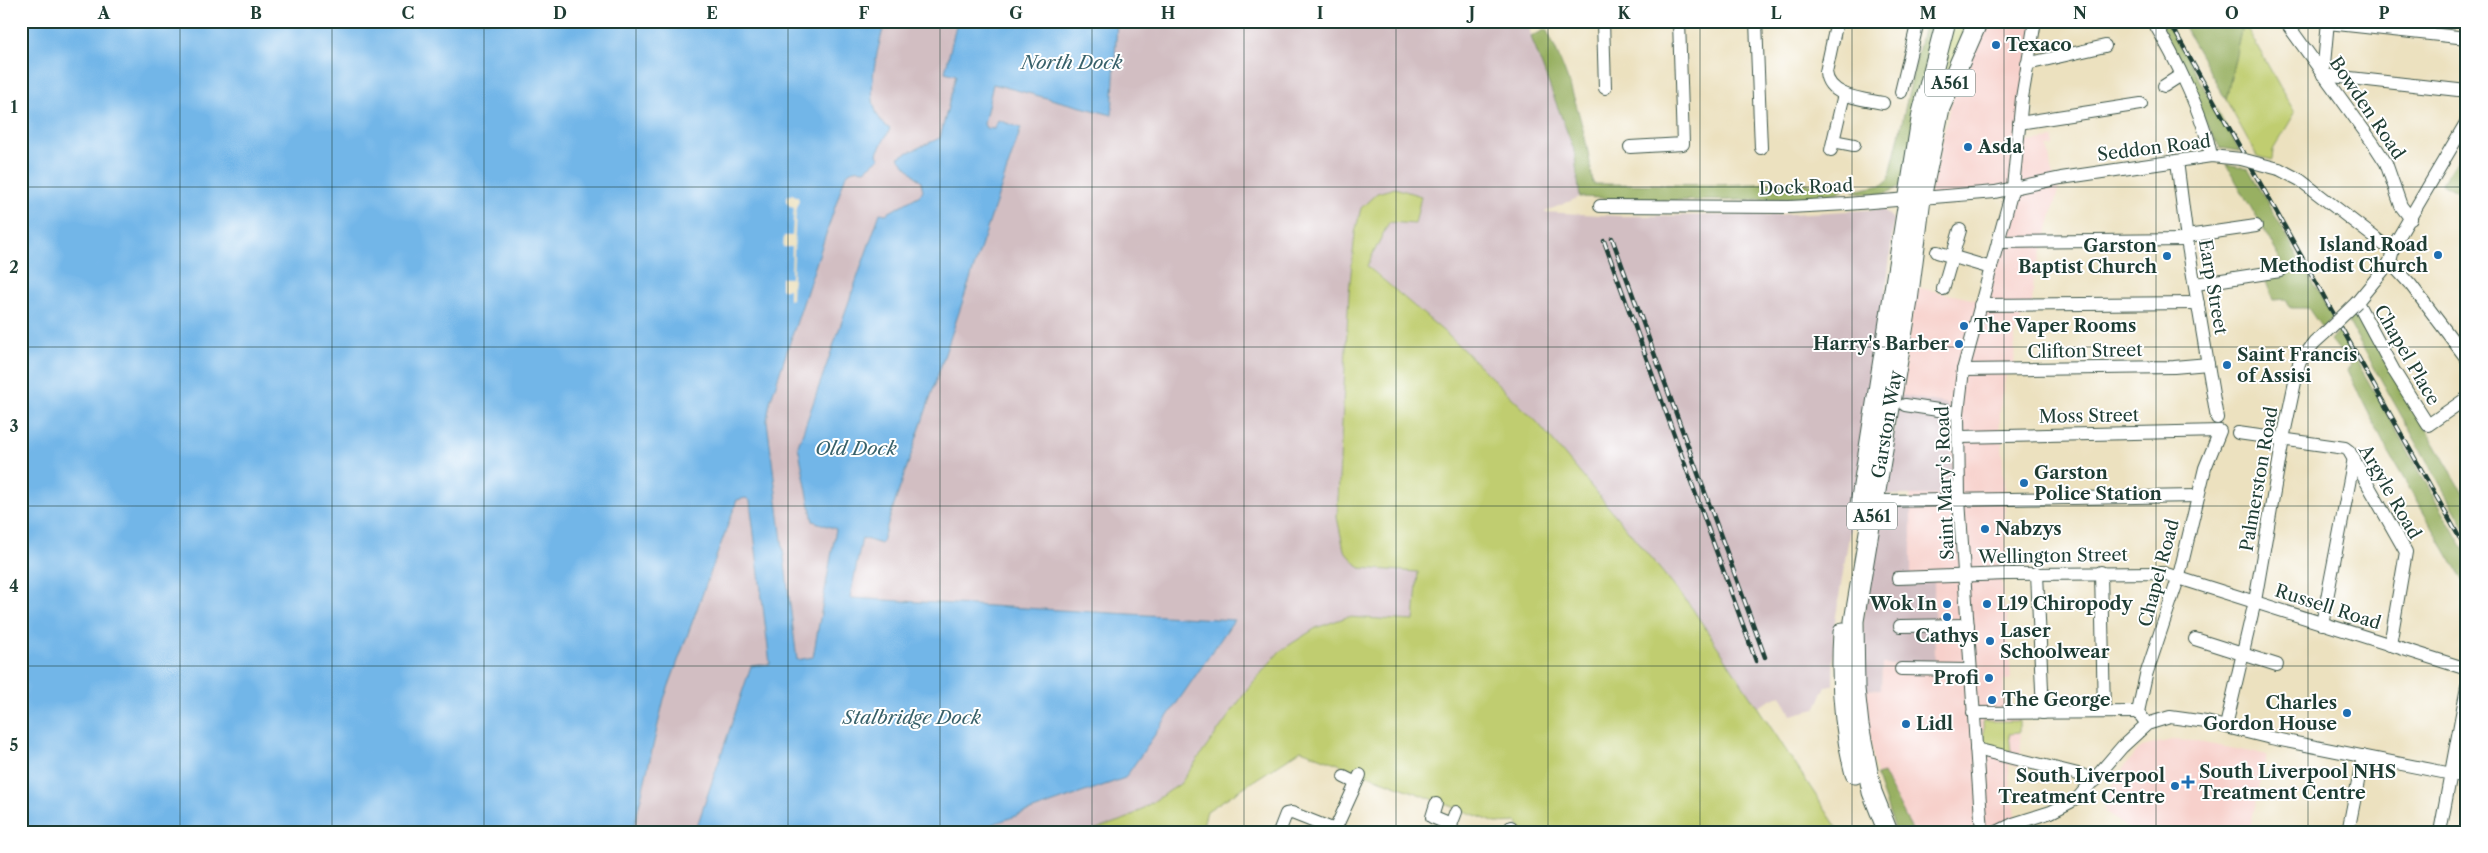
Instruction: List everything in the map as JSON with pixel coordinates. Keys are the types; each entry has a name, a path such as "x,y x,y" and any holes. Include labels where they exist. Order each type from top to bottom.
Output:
{"highway":[{"name":"Garston Way","path":"1888,832 1872,792 1858,725 1855,689 1854,621 1908,301 1914,199 1922,113 1946,21"},
{"name":"Garston Way","path":"1874,832 1859,793 1847,738 1841,668 1853,551 1890,322 1914,199 1940,108 1978,21"}],"street":[{"path":"1603,21 1605,88"},
{"path":"1630,147 1683,144 1679,21"},
{"path":"1756,21 1761,148"},
{"path":"1837,21 1826,79 1834,89 1844,94 1883,103"},
{"path":"1901,92 1918,21"},
{"name":"Saint Mary's Road","path":"1982,832 1959,500 1960,437 1958,413 1963,370 2012,187 2027,64 2035,21"},
{"path":"2153,21 2181,75 2208,139 2211,156"},
{"name":"Bowden Road","path":"2285,21 2386,163 2401,206 2411,219"},
{"path":"2467,38 2328,22 2323,75 2467,91"},
{"path":"2027,64 2105,46"},
{"path":"2164,86 2181,75"},
{"path":"1844,94 1832,145 1854,145"},
{"path":"2019,123 2141,104"},
{"path":"2357,302 2391,256 2467,121"},
{"name":"Seddon Road","path":"2012,187 2211,156 2241,160 2279,169 2300,180 2391,256 2467,359"},
{"name":"Earp Street","path":"2177,161 2187,238 2219,424"},
{"name":"Dock Road","path":"1600,206 1789,207 1995,192 2012,187"},
{"path":"1998,242 2187,238 2256,226"},
{"path":"1943,290 1960,230"},
{"path":"1937,252 1990,268"},
{"path":"2196,284 2280,271"},
{"name":"Palmerston Road","path":"2226,726 2255,601 2283,439 2299,363 2325,333 2357,302"},
{"name":"Chapel Place","path":"2357,302 2390,364 2428,425 2467,398"},
{"path":"1980,305 2198,303"},
{"name":"Clifton Street","path":"1963,370 2174,367 2208,364"},
{"path":"1905,405 1958,413"},
{"name":"Moss Street","path":"1960,437 2219,424"},
{"name":"Chapel Road","path":"2138,712 2146,675 2179,576 2205,468 2219,424"},
{"name":"Argyle Road","path":"2238,433 2345,448 2354,458 2406,552 2390,645"},
{"path":"2322,624 2354,458"},
{"path":"1885,500 2198,496"},
{"path":"2101,572 2104,712"},
{"name":"Wellington Street","path":"1898,578 2101,572 2151,572 2179,576"},
{"path":"2037,573 2043,713"},
{"name":"Russell Road","path":"2179,576 2322,624 2467,669"},
{"path":"1900,626 1968,625"},
{"path":"2195,639 2277,665"},
{"path":"1901,669 1970,670"},
{"path":"2440,832 2467,687"},
{"path":"1973,713 2138,712 2147,724"},
{"path":"1997,832 2014,824 2051,812 2078,798 2122,747 2147,724 2170,717 2226,726 2271,738 2467,777"},
{"path":"1976,749 2082,774 2094,781"},
{"path":"2348,832 2363,756"},
{"path":"1279,832 1286,814 1292,813 1334,831 1358,779 1344,777"},
{"path":"1436,804 1432,817 1452,828 1456,812"}],"shaded area":[{"path":"885,21 1526,21 1574,150 1580,197 1544,212 1619,216 1772,215 1883,209 1894,220 1881,339 1834,628 1833,685 1826,686 1815,709 1791,715 1781,695 1756,708 1692,608 1537,422 1449,336 1367,265 1389,222 1415,224 1421,197 1355,233 1349,293 1337,517 1360,568 1418,572 1415,622 1347,617 1316,628 1280,651 1250,686 1180,784 1128,818 1088,832 633,832 664,699 737,499 743,498 767,421 770,402 845,177 849,171 880,157 877,155 878,151 890,129 883,124 876,114 872,90 873,67"},
{"path":"1985,21 2035,21 2017,143 2053,139 2054,146 2048,147 2051,169 2054,179 2061,178 2045,242 2034,274 2032,305 2026,305 2015,336 2014,369 2007,370 2001,399 1999,436 2002,436 2007,574 2002,574 2003,607 2007,608 2011,680 2004,680 2004,713 2018,713 2021,756 2018,766 2009,764 2009,780 2018,832 1913,832 1883,773 1876,775 1862,690 1881,689 1882,664 1935,665 1934,581 1911,582 1911,504 1900,396 1916,287 1981,301 2012,187 1929,198 1951,102"},
{"path":"1900,395 1948,404 1954,495 1883,495"},
{"path":"1883,504 1911,504 1911,581 1934,581 1935,665 1882,664 1881,689 1862,690 1863,616"},
{"name":"South Liverpool NHS Treatment Centre","path":"2172,740 2194,741 2267,755 2249,832 2132,832 2105,811 2105,798 2125,765 2142,747"}],"green space":[{"path":"1925,21 1938,21 1901,185 1890,192 1878,194 1853,191 1882,185 1889,179"},
{"path":"1950,21 1973,21 1917,165"},
{"path":"2159,21 2166,21 2240,151 2220,148 2202,115"},
{"path":"2181,21 2243,21 2226,100"},
{"path":"2243,21 2295,113 2273,150 2272,160 2257,156 2226,100"},
{"path":"1546,29 1570,85 1582,125 1593,184 1721,185 1797,182 1824,186 1841,184 1843,191 1815,197 1744,200 1580,197 1574,150 1531,37"},
{"path":"2459,156 2467,161 2467,197 2442,183"},
{"path":"2226,164 2248,168 2333,318 2322,328 2308,308 2291,308 2286,299 2273,300 2265,279 2289,274"},
{"path":"1395,188 1421,196 1415,224 1389,222 1367,266 1449,336 1537,422 1626,528 1692,608 1840,832 1522,832 1517,822 1496,823 1301,750 1207,811 1201,832 1088,832 1128,818 1180,784 1250,686 1280,651 1316,628 1347,617 1414,621 1418,572 1360,568 1344,550 1337,517 1349,293 1355,233 1361,208 1377,193"},
{"path":"2357,311 2467,499 2467,532 2348,321"},
{"path":"2339,330 2467,555 2467,587 2387,450 2347,370 2350,364 2330,340"},
{"path":"1983,721 2019,721 2019,733 2009,734 2011,752 1984,746"},
{"path":"1883,773 1913,832 1896,832 1876,775"}],"water":[{"path":"21,21 885,21 875,63 873,94 875,108 880,120 890,129 878,151 877,155 880,158 865,170 854,170 845,177 770,402 767,421 797,660 813,657 836,529 813,521 798,446 880,213 886,214 920,195 923,190 921,182 898,157 940,138 956,75 945,72 957,21 1117,21 1112,115 993,84 984,124 986,128 994,129 998,120 1021,128 881,544 862,538 850,598 1234,620 1125,778 970,832 695,832 751,666 770,664 750,501 746,498 737,500 664,699 633,832 21,832"}],"pier":[{"path":"792,194 798,197 799,201 796,207 792,299 789,300 789,289 781,289 781,278 791,278 792,247 783,247 784,236 792,236 794,208 790,207 786,201 787,197"}],"railway":[{"path":"2169,21 2467,551"},
{"path":"1612,238 1765,657"},
{"path":"1604,241 1756,661"}],"place":[{"name":"Texaco","path":"1996,45"},
{"name":"Asda","path":"1968,147"},
{"name":"Island Road Methodist Church","path":"2438,255"},
{"name":"Garston Baptist Church","path":"2167,256"},
{"name":"The Vaper Rooms","path":"1964,326"},
{"name":"Harry's Barber","path":"1959,344"},
{"name":"Saint Francis of Assisi","path":"2227,365"},
{"name":"Garston Police Station","path":"2024,483"},
{"name":"Nabzys","path":"1985,529"},
{"name":"Wok In","path":"1947,604"},
{"name":"L19 Chiropody","path":"1987,604"},
{"name":"Cathys","path":"1947,617"},
{"name":"Laser Schoolwear","path":"1990,641"},
{"name":"Profi","path":"1989,678"},
{"name":"The George","path":"1992,700"},
{"name":"Charles Gordon House","path":"2347,713"},
{"name":"Lidl","path":"1906,724"},
{"name":"South Liverpool NHS Treatment Centre","path":"2188,782"},
{"name":"South Liverpool Treatment Centre","path":"2175,786"}],"water label":[{"name":"North Dock","path":"1072,62"},
{"name":"Old Dock","path":"856,448"},
{"name":"Stalbridge Dock","path":"912,717"}]}
